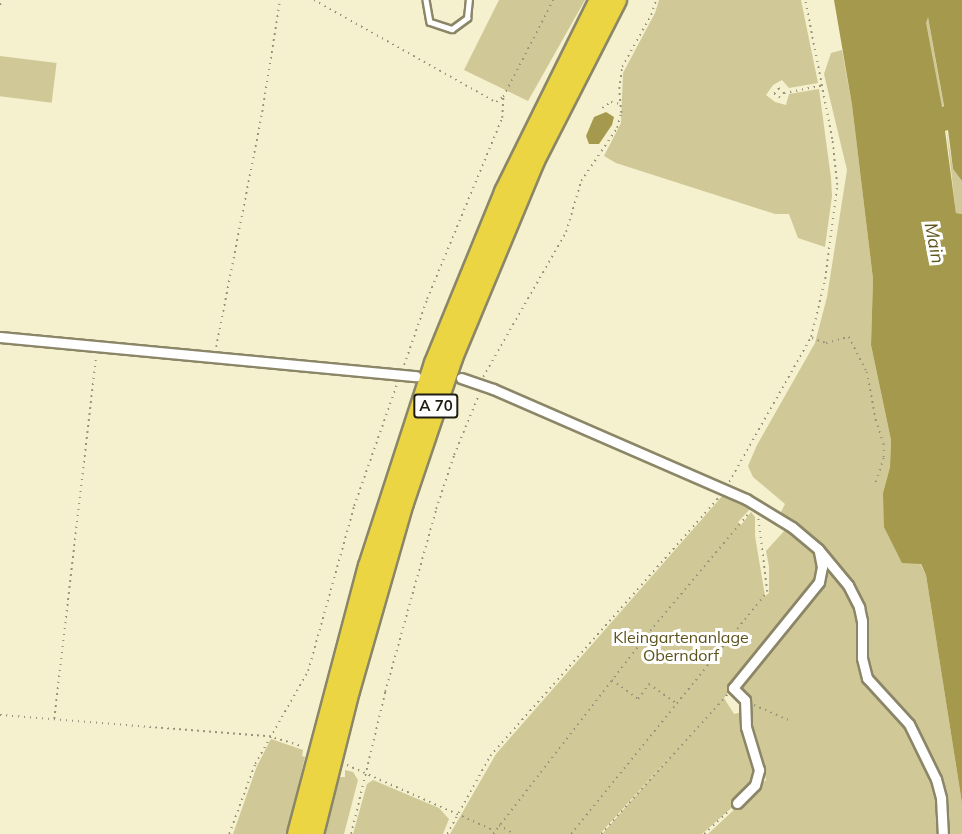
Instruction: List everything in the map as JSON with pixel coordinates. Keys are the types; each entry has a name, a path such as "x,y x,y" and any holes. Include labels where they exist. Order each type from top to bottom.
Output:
{"highway":[{"name":"A 70","path":"297,834 368,566 431,374 504,192 599,0"},
{"name":"A 70","path":"314,834 353,680 404,503 453,358 536,161 616,0"}],"street":[{"path":"0,337 95,348 416,376"},
{"path":"461,378 724,489 756,504 806,537 848,585 862,621 862,658 867,678 915,732 936,779 941,798 944,834"},
{"path":"737,803 755,785 759,770 746,727 746,700 733,688 819,582 822,567 818,549"}],"lane":[{"path":"426,0 430,22 452,29 467,18 469,0"}],"path":[{"path":"0,5 2,0"},
{"path":"214,358 262,112 280,0"},
{"path":"314,0 450,75 492,102 500,101 503,97 553,0"},
{"path":"351,834 385,692 436,509 454,455 482,385 570,223 580,181 613,136 619,121 622,67 651,15 656,0"},
{"path":"447,834 490,756 724,489 748,452 812,337 825,279 836,201 832,139 805,0"},
{"path":"784,93 822,86"},
{"path":"229,834 255,764 308,671 354,506 427,299 502,118 503,97"},
{"path":"602,108 611,102 621,105"},
{"path":"812,337 826,344 849,337 867,372 876,420 884,444 884,458 875,486"},
{"path":"54,719 87,450 95,348"},
{"path":"571,834 767,592 756,504"},
{"path":"493,834 612,680 756,504"},
{"path":"612,680 638,699 649,684 676,702"},
{"path":"601,834 733,688"},
{"path":"746,700 791,721"},
{"path":"0,715 269,736 302,746"},
{"path":"347,765 495,831"},
{"path":"704,834 737,803"},
{"path":"499,825 514,834"}],"green space":[{"path":"499,0 585,0 528,101 464,70"},
{"path":"659,0 801,0 818,83 789,88 782,80 773,85 766,95 775,102 786,105 789,94 819,89 832,196 825,247 798,238 789,214 775,214 616,163 604,156 621,123 623,73 655,13"},
{"path":"928,17 944,106 938,107 922,18"},
{"path":"842,50 852,105 873,279 871,345 891,440 890,467 883,493 926,575 962,803 962,834 944,834 942,798 915,732 867,678 854,597 780,514 785,504 753,477 748,466 757,445 815,343 827,297 847,170 824,74 831,53"},
{"path":"0,56 57,63 52,103 0,96"},
{"path":"946,128 953,169 962,181 962,214 956,213"},
{"name":"Kleingartenanlage Oberndorf","path":"724,494 750,509 738,522 741,525 751,512 755,517 755,536 765,596 769,593 769,566 766,551 786,529 790,528 817,550 819,566 815,580 724,698 734,714 747,711 758,779 737,803 702,834 602,834 673,753 600,834 450,834 496,754"},
{"path":"833,568 857,606 863,670 908,726 935,780 942,834 708,834 766,780 752,728 751,706 743,688 744,680 806,607 819,588 826,569"},
{"path":"271,739 303,750 302,756 305,757 287,834 233,834 257,766"},
{"path":"345,770 353,772 358,780 344,834 324,834 339,777 345,777"},
{"path":"373,780 439,808 449,819 443,834 353,834 367,784"}],"water":[{"name":"Main","path":"834,0 962,0 962,181 953,169 948,130 945,131 956,213 962,214 962,803 926,575 921,564 902,563 884,527 883,493 890,467 891,440 871,345 873,279 852,105","holes":["928,17 944,106 942,107 926,23"]},
{"path":"606,112 614,117 612,125 599,144 589,144 586,136 594,117"}]}
